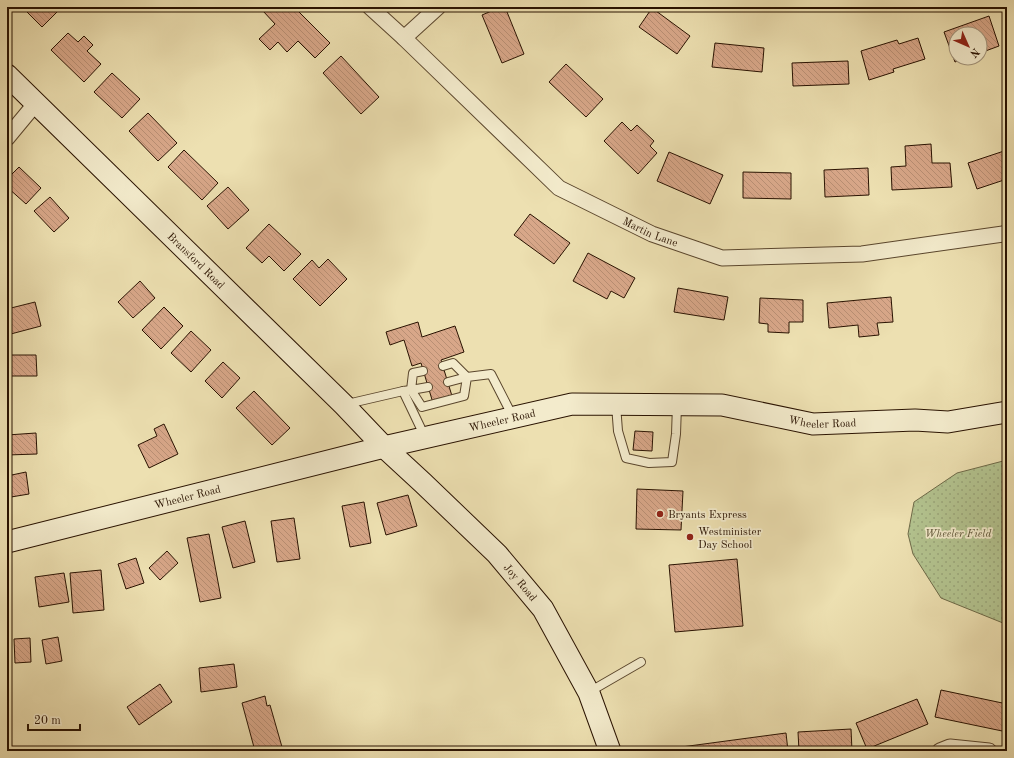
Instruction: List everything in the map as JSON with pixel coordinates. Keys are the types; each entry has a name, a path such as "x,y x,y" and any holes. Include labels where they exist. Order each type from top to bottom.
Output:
{"street":[{"name":"Martin Lane","path":"370,7 559,188 652,234 722,258 862,254 1007,233"},
{"path":"404,38 438,7"},
{"name":"Bransford Road","path":"7,75 344,405 384,447"},
{"path":"7,138 36,103"},
{"name":"Wheeler Road","path":"7,542 384,447 572,404 722,405 813,424 915,420 948,422 1007,412"},
{"name":"Joy Road","path":"384,447 492,548 543,609 588,693 610,751"},
{"path":"940,751 950,747 989,751"}],"lane":[{"path":"443,366 453,363 467,378"},
{"path":"423,371 413,373 407,391 425,438"},
{"path":"448,382 491,374 514,418"},
{"path":"407,391 422,408 464,396 467,378"},
{"path":"344,405 428,387"},
{"path":"616,404 618,431 626,458 649,463 672,462 676,434 677,405"},
{"path":"588,693 640,662"}],"green space":[{"name":"Wheeler Field","path":"1007,460 1007,623 1003,623 941,598 913,554 908,534 914,502 957,473"}],"building":[{"path":"62,7 42,27 23,8"},
{"path":"267,7 294,7 330,43 315,58 298,41 287,52 278,42 270,50 259,39 275,24 263,11"},
{"path":"501,7 505,7 524,54 502,63 482,15"},
{"path":"652,8 690,36 677,54 639,27"},
{"path":"989,16 999,46 988,50 988,26 961,26"},
{"path":"948,31 948,43 944,32"},
{"path":"68,33 78,42 84,36 93,45 87,51 101,64 84,82 51,50"},
{"path":"918,38 925,59 893,69 894,72 869,80 861,51 897,40 899,44"},
{"path":"715,43 764,48 762,72 712,67"},
{"path":"341,56 379,97 361,114 323,73"},
{"path":"848,61 849,84 793,86 792,63"},
{"path":"566,64 603,99 586,117 549,82"},
{"path":"112,73 140,99 122,118 94,92"},
{"path":"148,113 177,143 158,161 129,131"},
{"path":"622,122 631,131 637,125 654,141 650,146 657,153 638,174 604,141"},
{"path":"931,144 932,163 950,163 952,187 892,190 891,167 906,166 905,146"},
{"path":"184,150 218,183 202,200 168,167"},
{"path":"1007,150 1007,179 977,189 968,163"},
{"path":"669,152 723,175 710,204 657,181"},
{"path":"19,167 41,188 26,204 7,187 7,179"},
{"path":"868,168 869,195 825,197 824,170"},
{"path":"743,172 791,173 791,199 743,198"},
{"path":"228,187 249,210 228,229 207,206"},
{"path":"50,197 69,218 54,232 34,211"},
{"path":"530,214 570,243 554,264 514,235"},
{"path":"269,224 301,254 284,271 269,256 262,263 246,248"},
{"path":"588,253 635,278 624,298 611,291 607,299 573,281"},
{"path":"328,259 347,279 320,306 293,279 312,260 319,268"},
{"path":"140,281 155,298 133,318 118,302"},
{"path":"678,288 728,297 724,320 674,312"},
{"path":"891,297 893,322 877,323 879,335 859,337 858,325 829,328 827,303"},
{"path":"760,298 803,300 803,322 789,322 789,333 768,332 768,324 759,323"},
{"path":"35,302 41,326 7,335 7,309"},
{"path":"164,307 183,326 161,349 142,330"},
{"path":"418,322 422,337 455,326 464,352 441,360 452,396 433,403 421,363 412,366 404,340 390,345 386,332"},
{"path":"191,331 211,350 191,372 171,353"},
{"path":"7,355 36,355 37,376 7,376"},
{"path":"223,362 240,378 222,398 205,381"},
{"path":"254,391 290,428 272,445 236,408"},
{"path":"164,424 178,454 149,468 138,445 157,436 154,429"},
{"path":"635,431 653,432 652,451 633,450"},
{"path":"36,433 37,454 7,455 7,435"},
{"path":"26,472 29,494 11,497 7,476"},
{"path":"637,489 683,491 681,530 636,529"},
{"path":"408,495 417,526 386,535 377,503"},
{"path":"364,502 371,543 350,547 342,506"},
{"path":"294,518 300,559 277,562 271,521"},
{"path":"245,521 255,562 233,568 222,527"},
{"path":"209,534 221,598 200,602 187,538"},
{"path":"167,551 178,563 160,580 149,568"},
{"path":"136,558 144,583 126,589 118,564"},
{"path":"737,559 743,626 675,632 669,565"},
{"path":"101,570 104,610 73,613 70,573"},
{"path":"64,573 69,602 39,607 35,577"},
{"path":"58,637 62,661 46,664 42,640"},
{"path":"30,638 31,662 15,663 14,639"},
{"path":"234,664 237,687 201,692 199,668"},
{"path":"160,684 172,702 139,725 127,707"},
{"path":"941,690 1007,704 1007,732 935,717"},
{"path":"265,696 267,706 270,705 282,747 269,751 255,751 242,703"},
{"path":"917,699 928,724 867,749 856,723"},
{"path":"851,729 852,751 799,751 798,732"},
{"path":"786,733 788,751 659,751 659,750"}],"place":[{"name":"Bryants Express","path":"660,514"},
{"name":"Westminister Day School","path":"690,537"}]}
